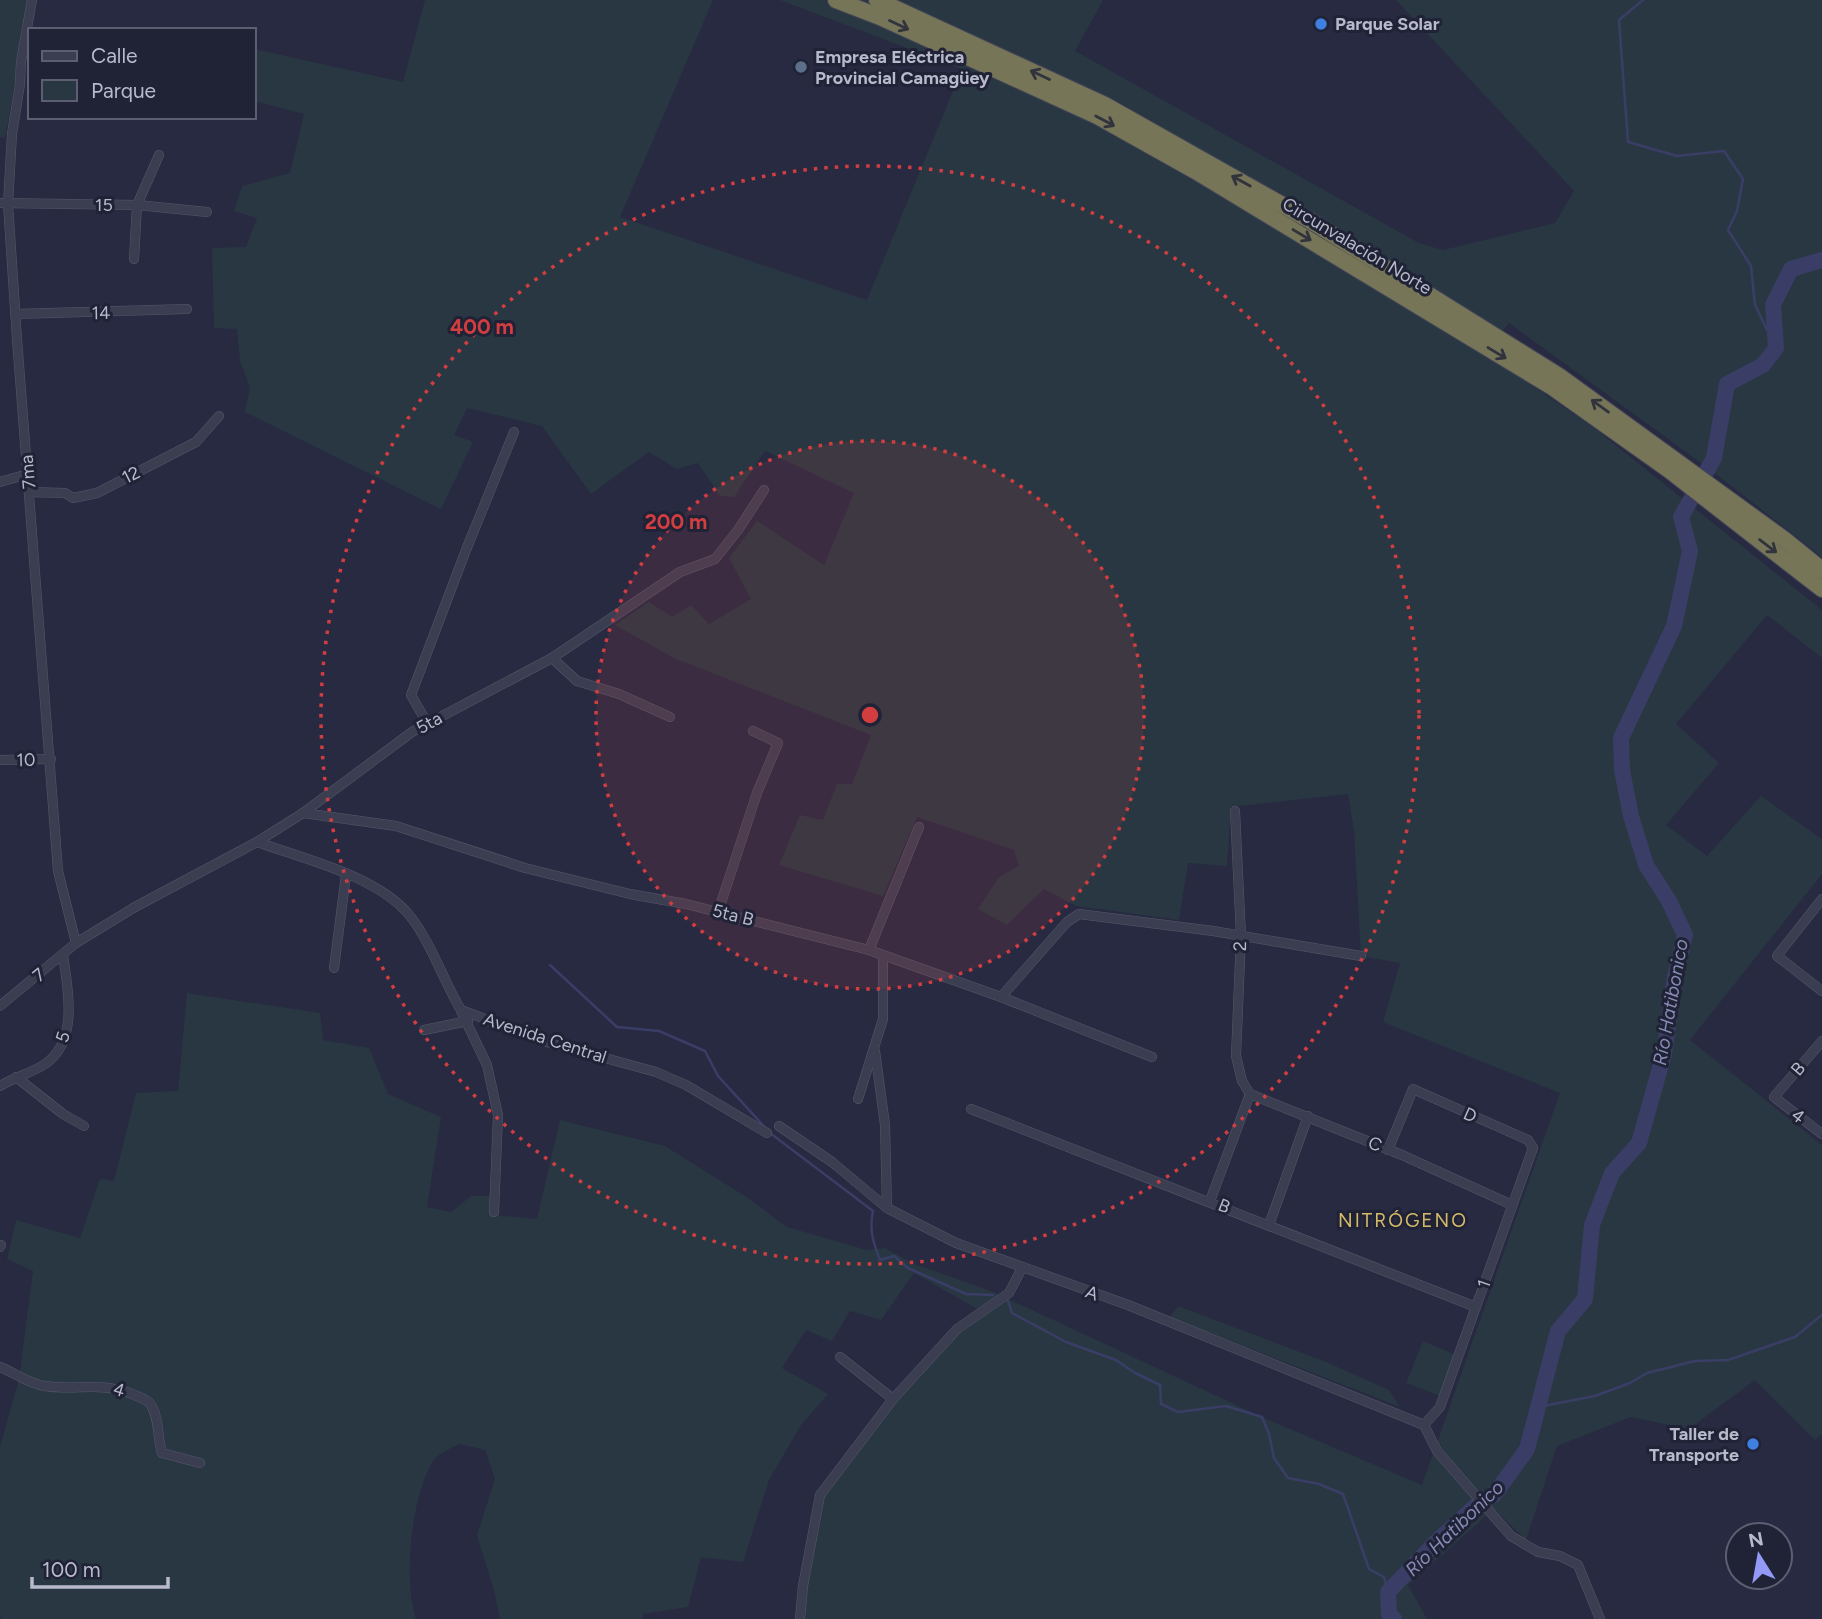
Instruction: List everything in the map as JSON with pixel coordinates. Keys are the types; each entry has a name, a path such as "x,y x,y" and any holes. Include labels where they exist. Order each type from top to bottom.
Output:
{"highway":[{"name":"Circunvalación Norte","path":"836,0 880,17 1097,116 1197,172 1552,387 1672,465"},
{"name":"Circunvalación Norte","path":"877,0 1105,105 1309,220 1559,376 1718,500 1822,589"},
{"name":"Circunvalación Norte","path":"1718,500 1822,570"}],"street":[{"name":"7ma","path":"32,0 21,62 4,204 28,474 58,871 76,943"},
{"path":"134,259 137,205 159,155"},
{"name":"15","path":"4,204 137,205 207,212"},
{"name":"14","path":"15,314 187,309"},
{"name":"12","path":"29,492 65,493 73,498 97,493 196,442 219,416"},
{"path":"428,723 411,695 514,432"},
{"path":"0,482 28,474"},
{"name":"5ta","path":"76,943 135,907 257,842 303,813 412,732 552,658 680,572 715,559 764,490"},
{"path":"552,658 577,681 618,694 670,717"},
{"path":"718,912 757,793 778,743 753,731"},
{"name":"10","path":"0,760 51,759"},
{"name":"2","path":"1235,810 1241,936 1236,1056 1242,1081 1250,1094"},
{"name":"5ta B","path":"303,813 396,826 525,869 718,912 869,950 1001,997 1152,1057"},
{"path":"869,950 919,827"},
{"name":"Avenida Central","path":"257,842 370,883 393,898 423,935 461,1010 543,1041 656,1072 686,1085 767,1133"},
{"path":"334,968 346,875"},
{"path":"1822,899 1777,956 1822,991"},
{"path":"1001,997 1067,922 1079,914 1241,936 1361,956"},
{"name":"7","path":"0,1006 76,943"},
{"name":"5","path":"0,1086 46,1063 64,1044 68,1007 63,955"},
{"path":"858,1099 883,1019 883,955"},
{"path":"461,1010 487,1065 498,1115 494,1212"},
{"path":"425,1030 468,1021"},
{"name":"B","path":"1773,1097 1822,1041"},
{"path":"875,1051 885,1125 887,1208"},
{"path":"16,1077 63,1114 83,1126"},
{"name":"D","path":"1388,1150 1413,1089 1528,1140"},
{"path":"1210,1200 1250,1094"},
{"name":"C","path":"1250,1094 1308,1116 1512,1205"},
{"name":"4","path":"1773,1097 1822,1134"},
{"name":"B","path":"971,1109 1210,1200 1476,1307"},
{"path":"1269,1225 1308,1116"},
{"name":"A","path":"779,1126 832,1162 887,1208 956,1243 1128,1305 1424,1425"},
{"name":"1","path":"1424,1425 1440,1408 1533,1148 1528,1140"},
{"path":"800,1619 820,1495 893,1399 957,1329 1009,1293 1022,1268"},
{"path":"840,1357 893,1399"},
{"name":"4","path":"0,1367 48,1387 109,1387 142,1398 150,1404 159,1427 162,1453 200,1463"},
{"path":"1424,1425 1437,1451 1510,1536 1538,1552 1560,1556 1578,1565 1600,1619"}],"green space":[{"path":"0,0 30,0 5,138 0,137"},
{"path":"425,0 713,0 620,217 867,300 962,69 780,0 1103,0 1075,51 1419,243 1443,250 1555,223 1574,191 1396,0 1822,0 1822,557 1712,471 1509,323 1484,353 1593,427 1822,610 1822,658 1767,615 1676,724 1719,763 1666,825 1707,856 1761,796 1822,839 1822,874 1690,1040 1822,1145 1822,1434 1815,1440 1755,1380 1689,1429 1631,1417 1557,1446 1526,1540 1494,1509 1408,1585 1427,1619 803,1619 820,1498 893,1399 979,1310 914,1273 881,1320 850,1311 832,1341 806,1330 782,1368 828,1394 801,1425 769,1480 743,1562 701,1557 688,1607 643,1614 642,1619 500,1619 477,1535 495,1479 485,1450 460,1444 435,1458 419,1495 410,1561 410,1583 416,1619 2,1619 0,1447 19,1379 33,1271 7,1259 16,1220 80,1238 100,1179 114,1181 136,1093 178,1091 187,993 320,1013 323,1040 369,1048 388,1094 441,1117 427,1207 451,1212 471,1196 492,1196 493,1215 537,1219 560,1120 665,1146 748,1198 787,1227 867,1250 885,1248 912,1263 991,1291 1262,1417 1422,1485 1560,1093 1383,1022 1400,963 1361,956 1354,831 1348,794 1231,807 1227,866 1188,863 1179,920 1076,906 1044,889 1007,925 978,909 999,877 1019,866 1014,850 917,817 883,896 779,865 800,815 823,820 837,784 852,784 871,735 674,658 615,625 649,602 672,617 691,605 709,624 751,599 729,558 757,521 824,565 854,493 765,451 734,497 720,496 698,463 677,469 649,452 591,494 542,426 467,408 454,435 473,442 441,509 245,412 250,387 240,361 237,329 214,328 212,248 246,247 257,218 234,211 242,186 290,173 304,114 256,102 256,49 403,82"},
{"path":"1178,1306 1326,1362 1389,1390 1400,1407 1170,1317"},
{"path":"1423,1341 1456,1355 1440,1396 1406,1383"}],"waterway":[{"path":"1643,0 1619,20 1628,142 1677,156 1724,151 1743,179 1737,211 1728,230 1751,266 1755,305 1776,348"},
{"name":"Río Hatibonico","path":"1394,1619 1389,1614 1388,1592 1436,1542 1479,1503 1494,1495 1527,1449 1558,1331 1585,1299 1592,1225 1612,1173 1639,1143 1664,1054 1675,977 1685,935 1669,901 1646,865 1631,816 1622,770 1621,738 1674,626 1690,551 1681,517 1714,458 1727,384 1763,365 1776,348 1773,305 1791,269 1822,260"},
{"path":"550,965 617,1027 659,1031 705,1051 718,1076 770,1133 873,1211 872,1236 880,1260 894,1256 908,1268 966,1294 993,1295"},
{"path":"1008,1301 1012,1313 1066,1342 1116,1360 1160,1385 1161,1404 1178,1412 1226,1406 1262,1417 1274,1458 1288,1478 1319,1484 1343,1494 1369,1569 1384,1577 1388,1592"},
{"path":"1538,1407 1595,1396 1630,1383 1647,1373 1695,1361 1728,1360 1795,1337 1822,1315"}],"place":[{"name":"Parque Solar","path":"1321,24"},
{"name":"Empresa Eléctrica Provincial Camagüey","path":"801,67"},
{"name":"Taller de Transporte","path":"1753,1444"}],"district":[{"name":"NITRÓGENO","path":"1403,1220"}]}
